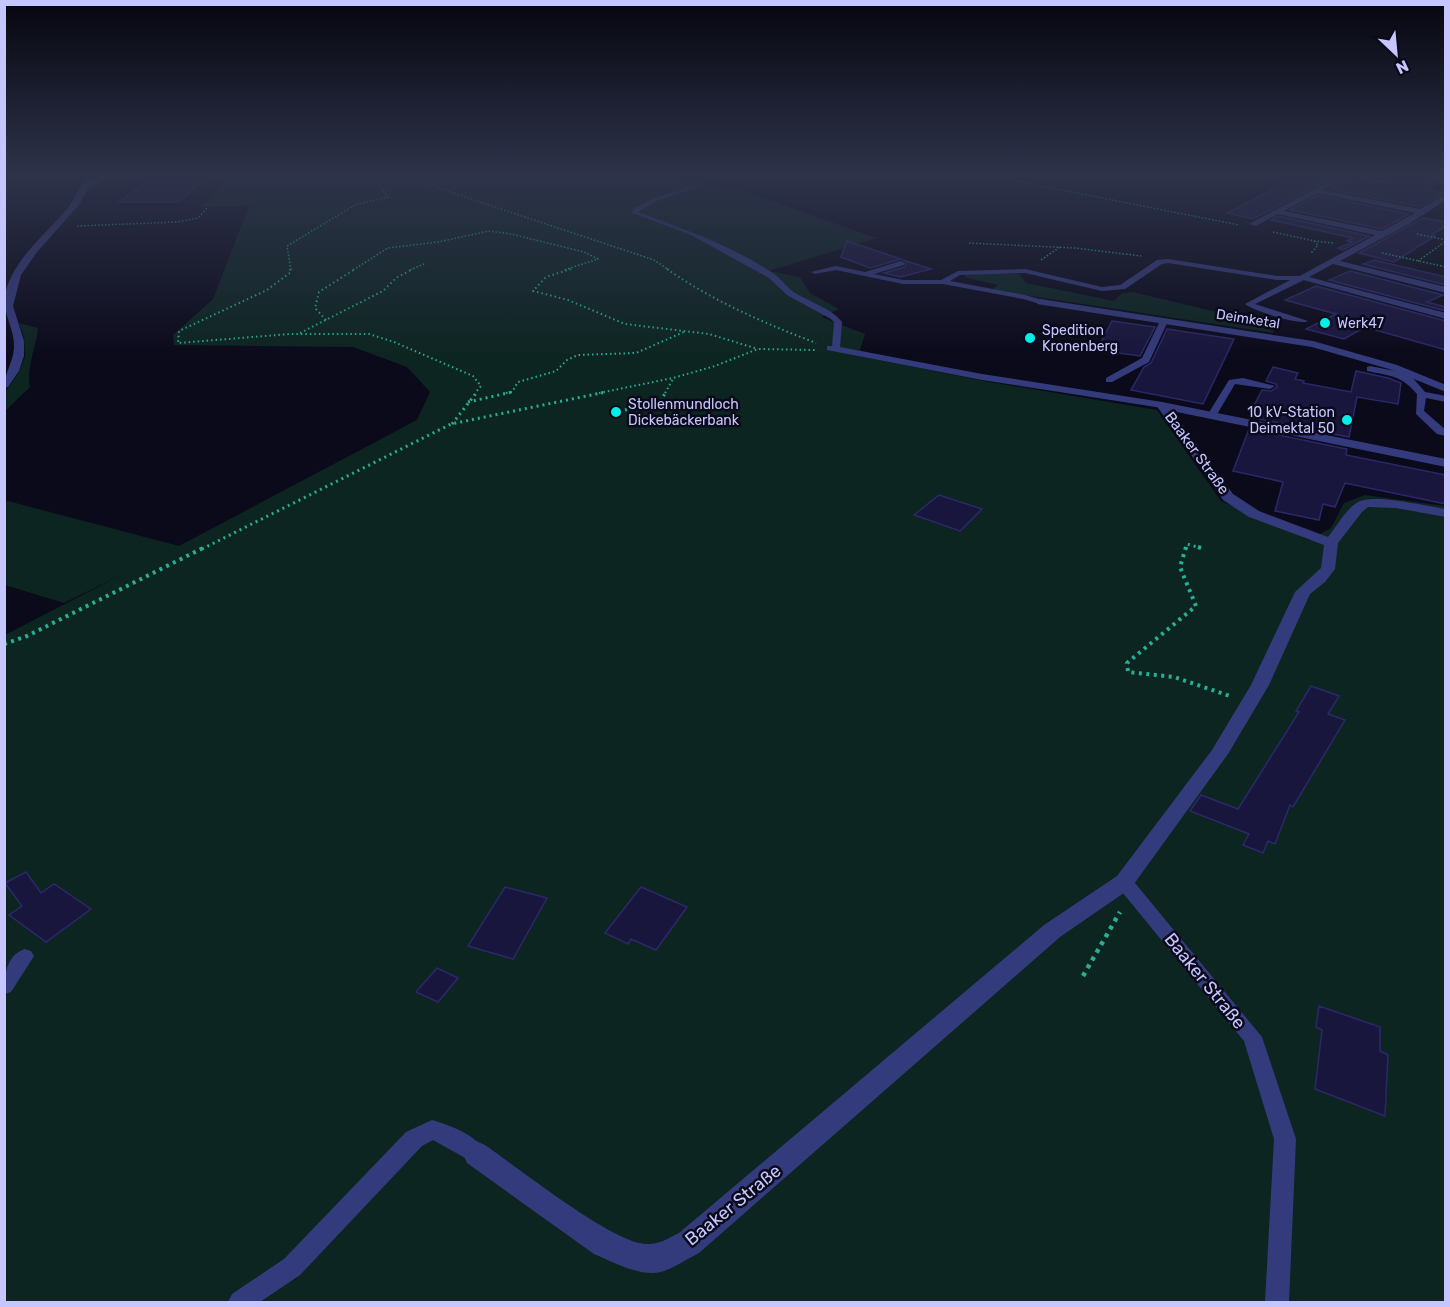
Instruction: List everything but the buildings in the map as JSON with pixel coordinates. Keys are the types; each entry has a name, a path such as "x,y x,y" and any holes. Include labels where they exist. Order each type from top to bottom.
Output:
{"street":[{"path":"4,385 13,374 20,356 18,333 7,309 10,291 30,256 48,234"},
{"path":"1300,278 1383,234"},
{"path":"1331,261 1445,290"},
{"path":"1300,278 1446,316"},
{"name":"Deimketal","path":"1040,302 1313,344 1393,367 1446,389"},
{"path":"1162,405 1446,463"},
{"name":"Baaker Straße","path":"1162,405 1228,497 1254,514 1331,543"},
{"name":"Baaker Straße","path":"476,1154 604,1244 642,1258 660,1258 688,1243 726,1213 1052,931 1128,887 1219,754 1260,685 1303,592 1320,579 1328,569 1331,543 1357,509 1365,503 1396,504 1446,513"}],"lane":[{"path":"693,234 772,276 797,298 834,316 838,322 833,349 970,375 1162,405"},
{"path":"943,282 958,273 1026,271 1102,289 1115,289 1122,287 1160,262 1168,261 1277,278 1300,278"},
{"path":"867,273 901,262"},
{"path":"815,272 836,268 903,282 943,282 1040,302"},
{"path":"1300,278 1249,304 1304,321"},
{"path":"1109,380 1146,360 1164,321"},
{"path":"1370,369 1397,374 1409,379 1422,394 1446,399"},
{"path":"1213,414 1236,370"},
{"path":"1229,383 1243,381 1270,386"},
{"path":"1422,394 1419,412 1441,432 1446,433"},
{"name":"Baaker Straße","path":"1128,887 1252,1037 1285,1140 1277,1302"},
{"path":"4,986 25,956"},
{"name":"Baaker Straße","path":"240,1302 292,1267 414,1139 432,1130 445,1134 476,1154"}],"path":[{"path":"307,234 287,246 286,256 291,272 267,290 179,331 178,343 300,334 369,334 394,342 473,376 481,386 451,424"},
{"path":"326,320 315,308 319,292 388,248 438,242 475,234"},
{"path":"511,234 584,252 598,259 591,264 550,273 537,283 533,291 568,300 625,324 709,334 758,349 806,351 833,349"},
{"path":"575,234 654,260 687,283 756,320 780,331 833,349"},
{"path":"1281,234 1314,241 1318,245 1308,255"},
{"path":"1417,261 1446,241"},
{"path":"969,243 1075,248 1168,261"},
{"path":"1359,248 1446,267"},
{"path":"300,334 383,291 389,282 424,264"},
{"path":"468,402 512,392 518,382 556,371 567,360 578,355 636,352 686,331"},
{"path":"4,644 27,636 451,424 673,378 715,366 758,349"},
{"path":"625,410 661,400 673,378"},
{"path":"1201,548 1187,544 1180,567 1196,606 1127,663 1128,672 1174,677 1249,703"},
{"path":"1083,976 1128,887"}],"green space":[{"path":"238,234 865,234 876,238 769,271 800,277 810,293 839,309 821,317 865,334 858,356 984,381 1157,410 1221,501 1309,540 1331,528 1344,503 1365,495 1445,506 1445,1302 5,1302 5,635 123,574 64,603 5,585 4,500 179,546 417,420 430,392 407,367 353,347 174,345 173,335 213,299"},
{"path":"967,274 1019,274 1026,283 1114,301 1122,293 1133,292 1275,326 1273,333 991,290 998,285 964,277"},
{"path":"19,323 38,328 30,365 30,387 5,411 5,392 18,374 25,357 24,337"}],"place":[{"name":"Werk47","path":"1325,323"},
{"name":"Spedition Kronenberg","path":"1030,338"},
{"name":"Stollenmundloch Dickebäckerbank","path":"616,412"},
{"name":"10 kV-Station Deimektal 50","path":"1347,420"}]}
